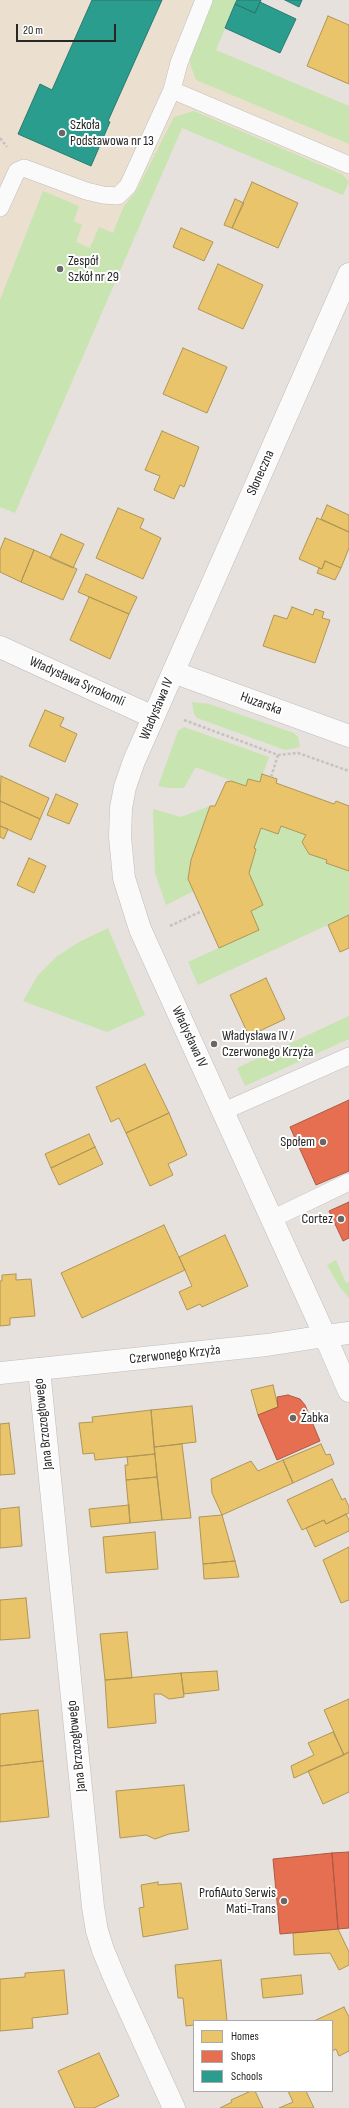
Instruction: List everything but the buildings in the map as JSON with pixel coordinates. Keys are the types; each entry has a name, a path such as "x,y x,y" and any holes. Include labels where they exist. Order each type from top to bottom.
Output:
{"street":[{"name":"Słoneczna","path":"173,672 349,274"},
{"name":"Władysława Syrokomli","path":"0,647 154,717"},
{"name":"Huzarska","path":"173,672 349,736"},
{"name":"Władysława IV","path":"173,672 134,761 126,787 120,822 122,865 130,902 140,929 224,1111 349,1391"},
{"name":"Czerwonego Krzyża","path":"0,1373 267,1345 349,1332"},
{"name":"Jana Brzozogłowego","path":"39,1369 92,1892 98,1931 103,1950 174,2108"}],"lane":[{"path":"0,208 17,171 24,168 86,191 103,195 118,196 128,186 172,90 179,63 204,0"},
{"path":"172,90 349,165"},
{"path":"224,1111 349,1056"},
{"path":"272,1219 349,1182"}],"path":[{"path":"193,680 178,717 278,755 298,753 349,772"},
{"path":"271,777 278,755"},
{"path":"166,928 202,911"}],"shaded area":[{"name":"Zespół Szkół nr 29","path":"0,0 237,0 216,50 349,106 349,181 343,195 182,128 15,513 0,507"}],"green space":[{"path":"213,0 237,0 216,50 349,106 349,144 196,80 190,64 190,56"},
{"path":"194,111 342,174 349,182 343,195 182,128 15,513 0,507 0,300 43,191 79,206 74,221 82,225 76,242 90,248 99,227 113,233 124,206 137,190 174,117"},
{"path":"192,702 209,704 294,733 298,737 300,747 285,750 197,718 194,714"},
{"path":"184,727 269,757 260,782 248,779 246,786 195,768 184,788 168,788 158,786 178,731"},
{"path":"210,806 191,860 188,879 194,891 166,905 155,873 153,809 181,817"},
{"path":"281,826 306,835 302,842 309,854 327,860 326,863 349,871 349,915 198,985 188,962 258,930 251,911 249,873 256,849 254,848 261,828 278,834"},
{"path":"108,928 145,1015 107,1032 23,1001 38,975 56,957 79,942"},
{"path":"349,1016 349,1039 245,1086 237,1068"},
{"path":"336,1260 346,1283 349,1282 349,1298 339,1286 327,1265"}],"place":[{"name":"Szkoła Podstawowa nr 13","path":"62,133"},
{"name":"Zespół Szkół nr 29","path":"60,269"},
{"name":"Władysława IV / Czerwonego Krzyża","path":"214,1044"},
{"name":"Społem","path":"323,1142"},
{"name":"Cortez","path":"341,1219"},
{"name":"Żabka","path":"293,1418"},
{"name":"ProfiAuto Serwis Mati-Trans","path":"284,1901"}]}
